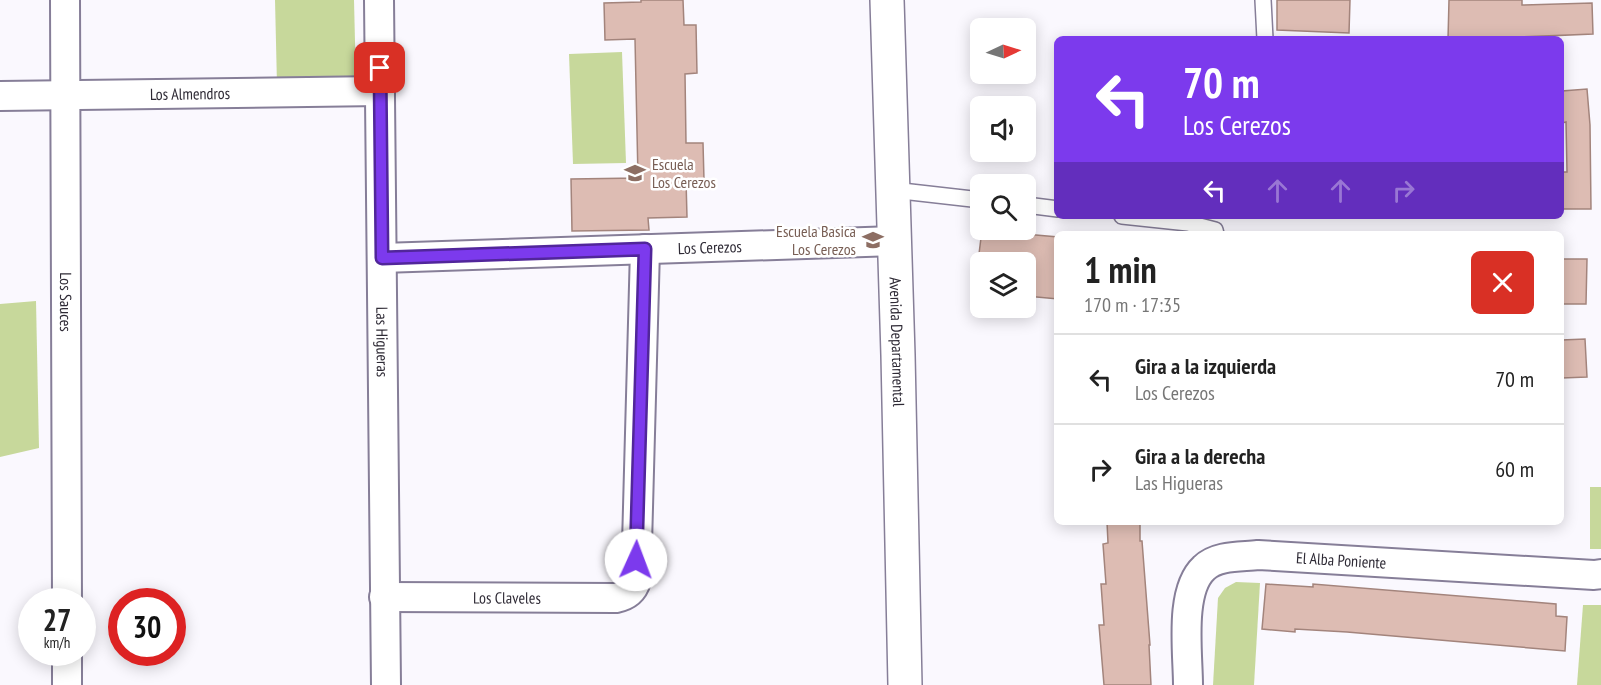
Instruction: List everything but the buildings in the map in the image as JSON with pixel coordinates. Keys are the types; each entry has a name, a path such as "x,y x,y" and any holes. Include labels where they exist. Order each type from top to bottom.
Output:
{"street":[{"name":"Los Sauces","path":"64,0 67,588"},
{"name":"Las Higueras","path":"379,0 386,685"},
{"name":"Avenida Departamental","path":"887,0 905,685"},
{"name":"Los Almendros","path":"0,96 380,91"},
{"name":"Los Cerezos","path":"382,258 895,241"},
{"name":"Los Claveles","path":"384,597 616,598 623,597 634,587 636,581 645,249"},
{"name":"El Alba Poniente","path":"1188,685 1187,607 1192,584 1205,567 1222,559 1258,555 1601,574"},
{"path":"67,666 67,685"}],"lane":[{"path":"1263,0 1265,36"},
{"path":"893,190 970,199"},
{"path":"1036,206 1054,208"},
{"path":"1147,219 1188,224 1215,231"}],"green space":[{"path":"275,0 354,0 356,83 277,85"},
{"path":"622,52 626,163 573,164 569,54"},
{"path":"36,301 39,448 0,457 0,304"},
{"path":"1590,487 1601,487 1601,549 1590,549"},
{"path":"1236,582 1260,583 1254,685 1213,685 1218,598 1225,588"},
{"path":"1583,605 1601,605 1601,685 1577,685"}],"place":[{"name":"Escuela Los Cerezos","path":"635,173"},
{"name":"Escuela Basica Los Cerezos","path":"873,240"}],"route":[{"path":"380,68 382,258 645,249 636,560"}]}
